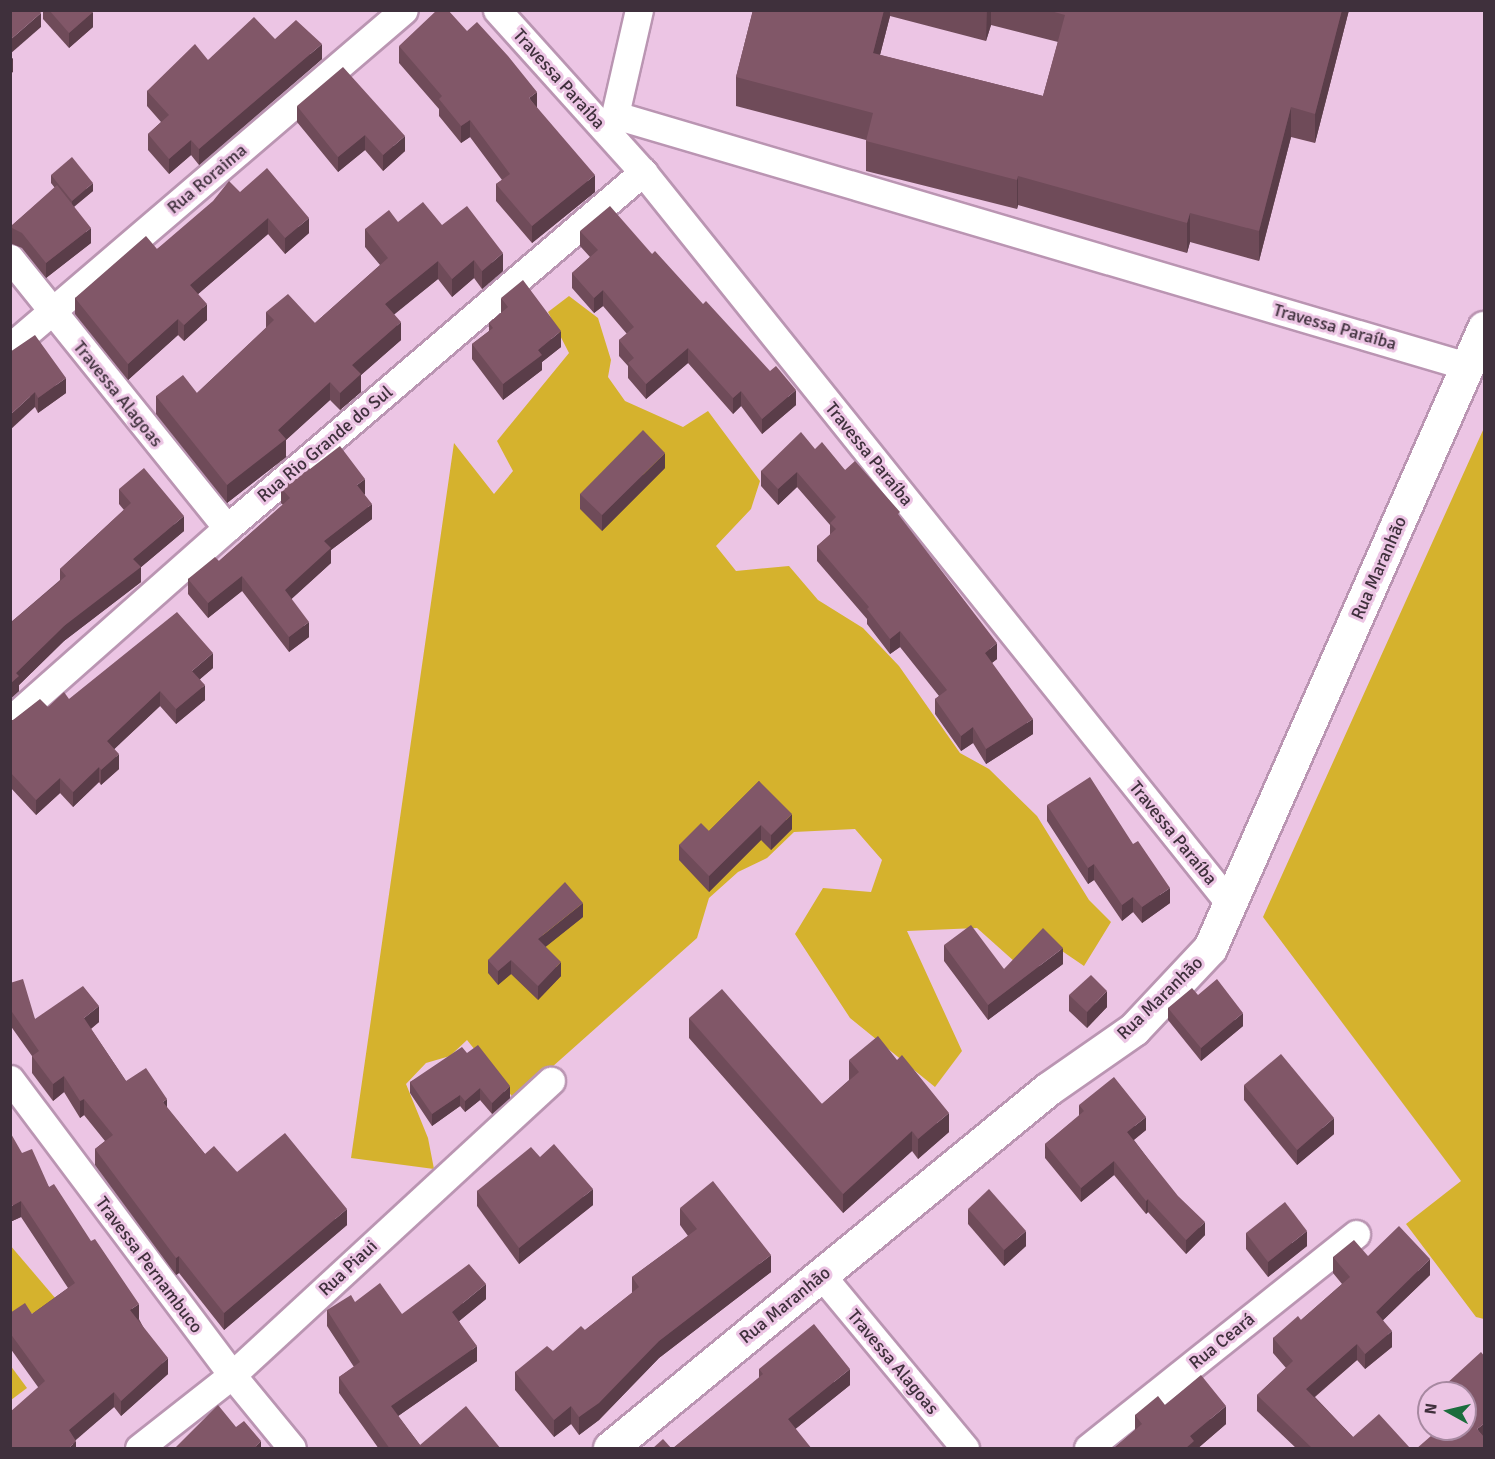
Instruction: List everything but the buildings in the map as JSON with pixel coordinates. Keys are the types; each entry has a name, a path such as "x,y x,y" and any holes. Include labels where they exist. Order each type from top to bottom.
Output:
{"street":[{"name":"Rua Roraima","path":"10,347 404,10"},
{"name":"Travessa Paraíba","path":"497,10 613,125 643,172 1232,905"},
{"path":"613,125 639,10"},
{"name":"Travessa Paraíba","path":"613,125 1467,366"},
{"name":"Rua Rio Grande do Sul","path":"10,720 227,528 643,172"},
{"name":"Travessa Alagoas","path":"10,258 227,528"},
{"name":"Rua Maranhão","path":"610,1449 1048,1089 1134,1029 1210,948 1232,905 1485,328"},
{"name":"Travessa Pernambuco","path":"10,1079 232,1375 292,1449"},
{"name":"Rua Piaui","path":"139,1449 232,1375 551,1081"},
{"name":"Rua Ceará","path":"1089,1449 1356,1234"},
{"name":"Travessa Alagoas","path":"822,1276 965,1449"}],"shaded area":[{"path":"569,296 598,318 611,360 608,377 625,401 683,427 708,411 760,481 751,509 716,546 736,571 789,566 818,600 863,628 899,666 960,753 989,769 1037,816 1089,900 1111,922 1084,966 1040,936 1015,962 977,928 907,931 962,1051 935,1087 850,1018 795,934 823,888 871,892 882,860 855,829 794,832 767,858 738,872 709,898 697,938 515,1100 467,1040 450,1056 426,1063 406,1084 428,1138 434,1169 351,1158 454,443 494,494 513,471 497,441 569,353 548,312"},
{"path":"1484,428 1484,1319 1476,1317 1406,1224 1461,1181 1263,917"},
{"path":"10,1245 56,1299 41,1311 11,1319"},
{"path":"10,1365 27,1388 11,1400 10,1400"}]}
